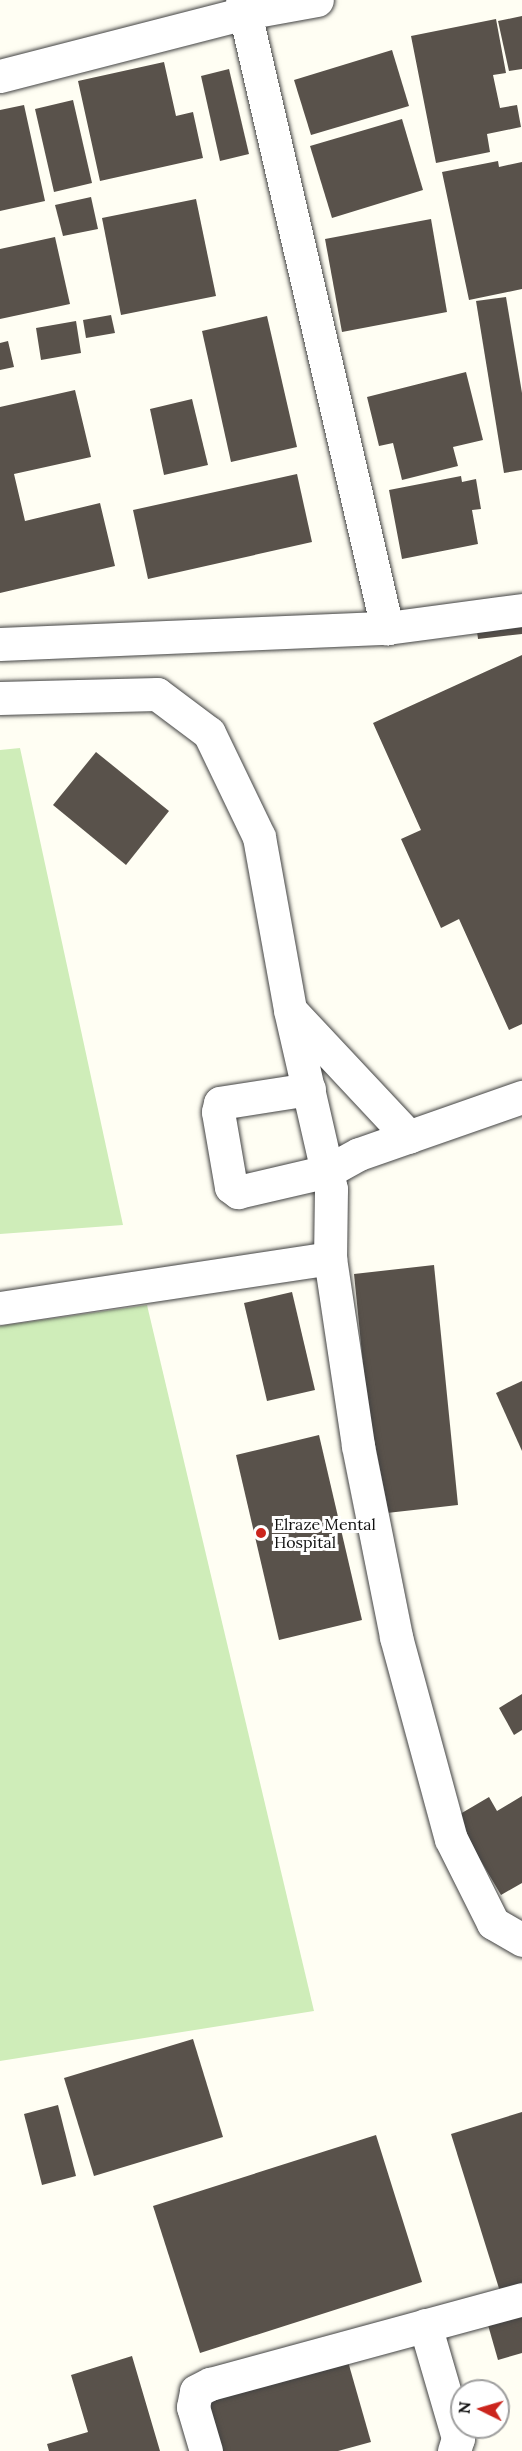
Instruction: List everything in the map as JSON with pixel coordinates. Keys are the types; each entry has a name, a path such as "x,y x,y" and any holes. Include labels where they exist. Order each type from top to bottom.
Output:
{"street":[{"path":"0,76 243,6 316,0"},
{"path":"243,6 387,628"},
{"path":"0,644 387,628 522,610"},
{"path":"0,698 157,694 209,733 259,837 290,1010 328,1171 330,1258 358,1446 396,1637 451,1839 493,1923 522,1940"},
{"path":"290,1010 409,1137"},
{"path":"309,1089 220,1103 218,1112 231,1187 245,1191 328,1171 358,1154 522,1097"},
{"path":"0,1308 330,1258"},
{"path":"206,2451 193,2407 195,2391 210,2384 522,2299"},
{"path":"425,2325 458,2438 453,2451"}],"green space":[{"path":"20,748 123,1225 0,1234 0,750"},
{"path":"147,1305 314,2011 0,2061 0,1326"}],"building":[{"path":"522,16 522,69 509,71 498,21"},
{"path":"496,19 506,73 493,75 500,108 517,105 521,127 487,134 490,152 436,163 411,36"},
{"path":"392,50 409,106 311,135 294,80"},
{"path":"164,62 176,116 193,112 203,158 100,181 78,81"},
{"path":"229,69 249,154 220,161 201,76"},
{"path":"73,100 92,183 54,192 35,109"},
{"path":"24,105 45,201 0,211 0,110"},
{"path":"402,119 423,190 332,218 310,146"},
{"path":"498,161 499,167 522,162 522,289 469,300 442,172"},
{"path":"91,197 98,229 63,236 55,205"},
{"path":"196,199 216,296 121,315 102,218"},
{"path":"431,219 447,312 342,332 325,239"},
{"path":"55,237 70,304 0,319 0,249"},
{"path":"506,297 522,393 522,470 504,473 476,301"},
{"path":"111,315 115,333 86,338 83,320"},
{"path":"267,316 297,447 231,462 202,331"},
{"path":"76,321 81,353 41,360 36,328"},
{"path":"8,341 14,367 0,370 0,343"},
{"path":"466,372 483,440 453,447 458,466 402,480 393,443 379,446 367,397"},
{"path":"75,390 91,457 14,474 25,521 100,503 115,566 0,593 0,407"},
{"path":"192,399 208,465 164,475 150,409"},
{"path":"297,474 312,542 148,579 133,510"},
{"path":"461,476 462,482 476,479 481,509 472,510 478,544 402,559 389,490"},
{"path":"522,619 522,634 478,639 476,624"},
{"path":"522,655 522,1024 509,1030 459,919 441,928 401,839 421,830 373,723"},
{"path":"96,752 169,811 126,865 53,805"},
{"path":"434,1265 458,1505 378,1514 354,1274"},
{"path":"292,1292 315,1390 267,1401 244,1303"},
{"path":"522,1381 522,1451 496,1393"},
{"path":"319,1435 362,1620 279,1640 236,1455"},
{"path":"522,1694 522,1730 514,1735 499,1708"},
{"path":"522,1796 522,1883 501,1895 455,1817 489,1797 497,1811"},
{"path":"193,2039 223,2137 94,2176 64,2078"},
{"path":"58,2105 76,2176 42,2185 24,2114"},
{"path":"522,2112 522,2291 502,2298 451,2134"},
{"path":"376,2135 422,2282 200,2353 153,2206"},
{"path":"522,2316 522,2353 498,2360 488,2325"},
{"path":"132,2356 160,2451 49,2451 47,2444 88,2432 71,2375"},
{"path":"347,2358 371,2442 338,2451 220,2451 205,2398"}],"place":[{"name":"Elraze Mental Hospital","path":"261,1533"}]}
